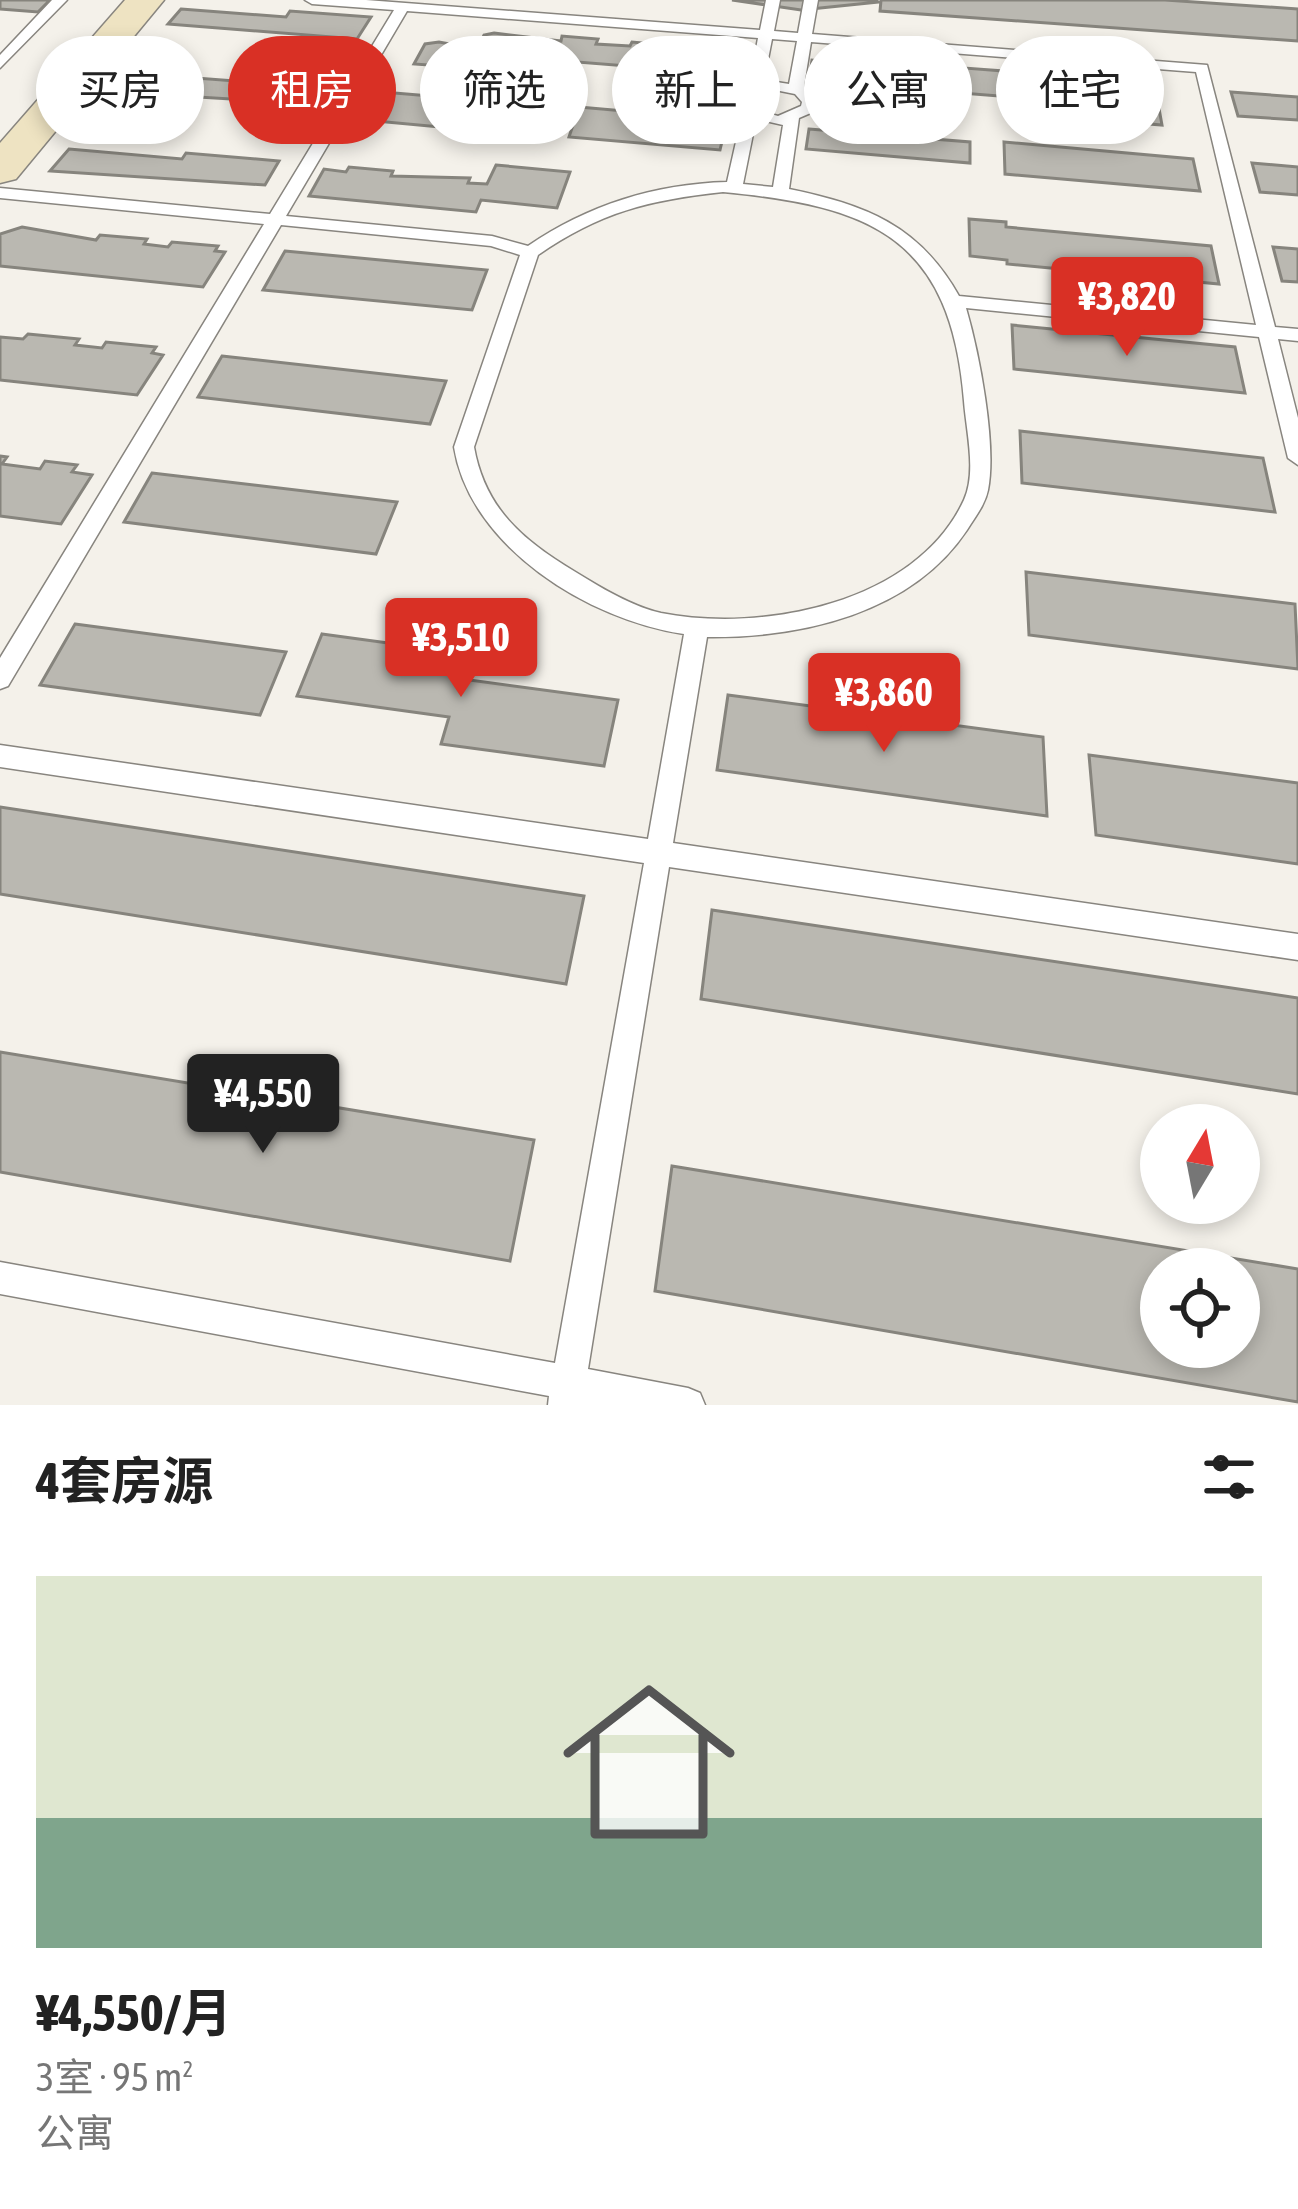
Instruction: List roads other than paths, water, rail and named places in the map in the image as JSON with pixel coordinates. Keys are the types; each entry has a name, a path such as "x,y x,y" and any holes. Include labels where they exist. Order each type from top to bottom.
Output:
{"street":[{"path":"0,170 146,0"}],"lane":[{"path":"0,64 60,0"},
{"path":"311,0 804,38"},
{"path":"766,35 773,0"},
{"path":"805,36 811,0"},
{"path":"0,679 403,7"},
{"path":"796,88 804,44"},
{"path":"972,51 1202,68 1298,458"},
{"path":"780,87 796,88 807,95 810,106 791,119 780,119"},
{"path":"780,191 791,119"},
{"path":"734,187 743,144"},
{"path":"734,187 780,191 849,210 899,235 940,270 958,302 975,372 977,499 925,563 896,586 850,606 809,619 727,630 661,622 607,603 538,560 487,515 466,478 469,427 530,252 586,219 656,194 734,187"},
{"path":"0,193 493,241 530,252"},
{"path":"958,302 1298,335"},
{"path":"566,1394 697,626"},
{"path":"0,756 1298,947"},
{"path":"0,1278 566,1394 688,1405"}]}
